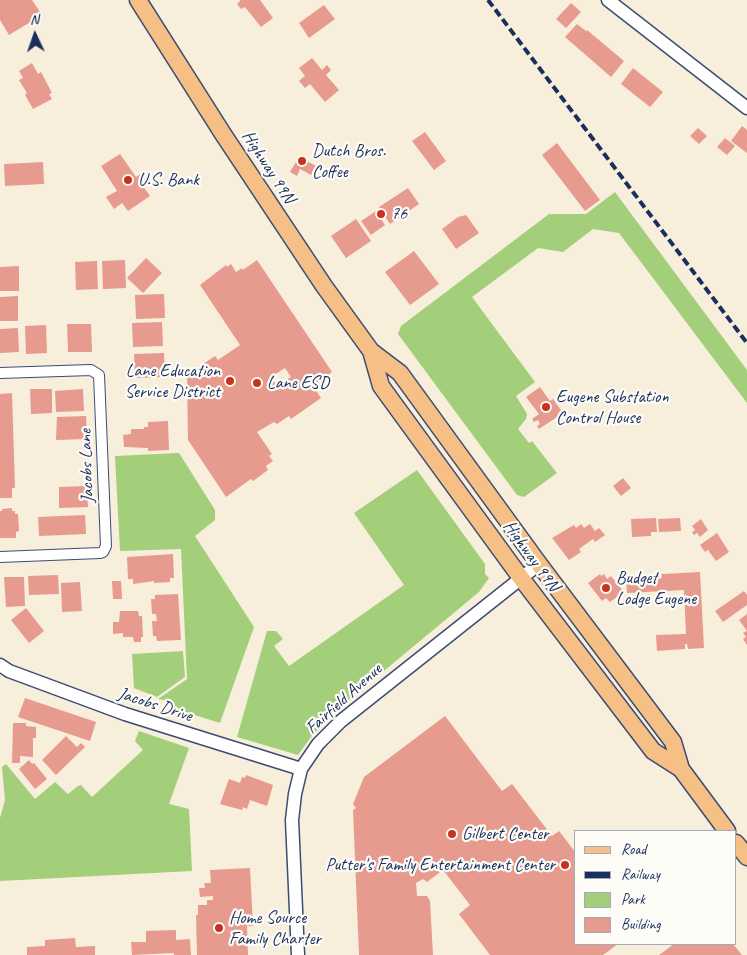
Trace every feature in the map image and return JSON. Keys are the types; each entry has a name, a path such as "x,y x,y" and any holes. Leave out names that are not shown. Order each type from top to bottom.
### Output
{"main road":[{"name":"Highway 99N","path":"138,0 292,240 371,351 400,373 539,564 673,742 681,769 726,830"},
{"name":"Highway 99N","path":"371,351 381,386 522,578 653,751 681,769"},
{"path":"737,843 747,857"}],"street":[{"path":"608,0 747,108"},
{"name":"Jacobs Lane","path":"0,373 91,370 99,375 106,546 103,552 100,553 0,557"},
{"name":"Fairfield Avenue","path":"298,955 292,820 295,794 301,769 318,744 341,721 539,564"},
{"name":"Jacobs Drive","path":"0,665 9,671 125,714 301,769"}],"green space":[{"path":"615,192 747,370 747,403 619,233 593,229 563,252 538,248 472,297 535,382 516,396 527,414 526,419 518,429 529,443 532,441 557,473 524,497 517,495 398,334 401,326 549,214 586,214"},
{"path":"179,453 215,510 215,520 195,536 254,627 220,723 182,711 168,701 158,699 187,679 181,549 120,551 115,456"},
{"path":"417,470 485,564 485,574 489,578 479,592 332,714 298,755 237,737 267,631 276,631 283,639 274,646 289,666 404,585 354,513"},
{"path":"183,651 185,677 157,697 134,688 132,654"},
{"path":"139,731 189,748 169,804 189,809 192,871 0,881 0,818 5,800 2,767 6,764 35,799 55,782 68,794 81,785 92,797 143,750 135,741"}],"building":[{"path":"0,0 32,0 42,15 9,35 0,20"},
{"path":"240,0 260,0 273,18 261,27 245,7 241,9 237,4"},
{"path":"571,3 581,12 566,28 556,19"},
{"path":"324,5 335,19 309,38 299,23"},
{"path":"577,24 624,61 611,77 565,37"},
{"path":"312,58 322,70 327,65 331,70 326,75 339,90 325,102 310,84 305,88 299,81 305,76 299,68"},
{"path":"32,63 38,74 41,72 52,93 49,94 52,99 33,109 25,95 27,93 19,80 23,78 19,71"},
{"path":"633,68 663,92 650,107 621,84"},
{"path":"742,126 747,130 747,153 731,141"},
{"path":"698,128 707,136 699,144 690,136"},
{"path":"425,132 446,161 434,170 412,141"},
{"path":"725,138 735,146 727,155 717,147"},
{"path":"557,143 600,200 585,211 542,155"},
{"name":"U.S. Bank","path":"120,154 136,177 142,173 149,182 143,186 150,196 128,211 122,203 114,209 106,197 117,191 101,166"},
{"name":"Dutch Bros. Coffee","path":"299,157 316,166 311,175 300,169 297,176 290,172"},
{"path":"43,162 44,184 5,186 4,164"},
{"path":"408,188 419,204 390,224 379,207"},
{"path":"376,211 385,225 371,235 361,221"},
{"path":"466,215 479,233 456,249 442,229 458,217"},
{"path":"356,219 371,241 346,258 331,236"},
{"path":"414,251 439,284 410,305 385,272"},
{"path":"146,258 162,273 143,293 127,278"},
{"path":"125,260 126,288 103,289 102,261"},
{"name":"Lane Education Service District","path":"257,260 332,372 313,386 321,398 291,419 289,416 277,424 274,422 257,432 272,454 269,456 273,461 266,466 268,470 253,481 251,479 226,497 188,440 187,375 215,356 218,360 240,345 200,285 226,265 227,267 231,264 236,272 242,268 243,270","holes":["285,368 291,377 277,386 271,377"]},
{"path":"97,261 98,289 76,290 75,262"},
{"path":"19,266 19,291 0,291 0,267"},
{"path":"164,294 165,318 136,319 135,295"},
{"path":"18,296 18,321 0,321 0,297"},
{"path":"162,322 163,346 133,347 132,323"},
{"path":"67,324 91,324 92,352 68,352"},
{"path":"46,325 47,353 26,354 25,326"},
{"path":"18,328 19,352 0,353 0,329"},
{"path":"164,353 165,377 135,378 134,354"},
{"name":"Eugene Substation Control House","path":"540,387 550,401 553,399 563,413 539,429 537,426 540,424 538,420 534,422 532,419 539,414 526,397"},
{"path":"30,389 52,389 52,413 31,414"},
{"path":"83,389 84,411 56,412 55,391"},
{"path":"12,393 15,488 12,488 12,498 0,498 0,394"},
{"path":"86,416 87,435 85,435 85,439 56,440 57,417"},
{"path":"168,421 169,450 148,451 148,448 124,447 123,435 131,434 131,429 144,429 144,427 148,427 148,422"},
{"path":"623,478 631,488 621,496 613,486"},
{"path":"87,486 88,507 59,508 59,487"},
{"path":"12,508 15,514 18,514 19,531 16,532 16,538 0,538 0,511"},
{"path":"85,515 86,534 39,536 38,517"},
{"path":"656,518 657,532 651,532 651,536 632,537 631,519"},
{"path":"680,518 681,531 659,532 658,519"},
{"path":"701,519 708,530 700,537 697,533 694,535 692,532 695,530 692,526"},
{"path":"581,524 584,528 590,524 595,531 599,528 605,535 595,542 593,539 579,549 581,552 569,560 552,538 574,525 576,528"},
{"path":"717,533 729,552 716,561 708,550 705,552 700,545"},
{"path":"173,554 174,578 170,578 170,582 154,583 154,581 133,584 133,579 128,579 127,557"},
{"path":"700,572 704,648 688,649 687,644 685,644 685,649 657,651 656,635 686,634 684,590 627,593 626,576"},
{"name":"Budget Lodge Eugene","path":"600,574 601,576 604,574 607,579 611,576 624,592 620,599 618,596 610,602 606,598 602,601 588,583"},
{"path":"58,575 59,594 29,595 28,576"},
{"path":"4,577 24,577 25,606 6,607"},
{"path":"112,581 121,581 122,599 113,599"},
{"path":"80,582 82,611 62,612 61,583"},
{"path":"744,591 747,595 747,605 723,622 715,611"},
{"path":"178,594 181,640 157,641 156,636 153,636 152,621 157,621 156,614 152,614 151,599 155,599 155,595"},
{"path":"26,608 44,631 29,643 11,620"},
{"path":"120,611 138,611 139,616 142,616 143,637 141,637 141,642 134,642 133,637 123,637 123,633 113,634 113,622 119,622"},
{"path":"747,614 747,631 739,620"},
{"path":"747,631 747,645 743,639 746,637 743,633"},
{"path":"25,698 96,722 90,741 18,717"},
{"name":"Gilbert Center","path":"445,716 502,791 512,784 552,836 559,831 574,850 574,945 617,945 603,955 490,955 459,914 470,905 443,870 427,882 423,879 416,883 417,896 427,896 430,901 433,955 359,955 353,810 356,808 353,804 364,777"},
{"path":"13,723 26,723 26,726 36,727 36,738 33,738 33,757 20,756 20,763 12,763"},
{"path":"66,736 77,747 81,743 85,747 56,775 42,760"},
{"path":"29,760 32,764 34,763 47,779 35,789 19,769"},
{"path":"246,775 273,785 267,806 250,800 247,809 243,807 242,810 220,804 229,779 240,783 242,777 245,778"},
{"path":"250,868 253,926 247,926 248,955 197,955 196,915 198,915 198,905 207,905 207,900 213,900 213,896 200,897 199,888 205,888 204,883 211,883 210,870"},
{"path":"176,930 176,940 190,939 191,955 174,955 174,953 132,955 131,942 146,942 146,931"},
{"path":"75,938 76,947 95,946 95,955 27,955 27,947 45,946 45,940"},
{"path":"673,945 734,945 742,955 659,955"}],"railway":[{"path":"488,0 747,343"}],"place":[{"name":"Dutch Bros. Coffee","path":"302,161"},
{"name":"U.S. Bank","path":"128,180"},
{"name":"76","path":"381,214"},
{"name":"Lane Education Service District","path":"230,381"},
{"name":"Lane ESD","path":"257,383"},
{"name":"Eugene Substation Control House","path":"546,407"},
{"name":"Budget Lodge Eugene","path":"606,588"},
{"name":"Gilbert Center","path":"452,834"},
{"name":"Putter's Family Entertainment Center","path":"565,865"},
{"name":"Home Source Family Charter","path":"219,928"}]}
